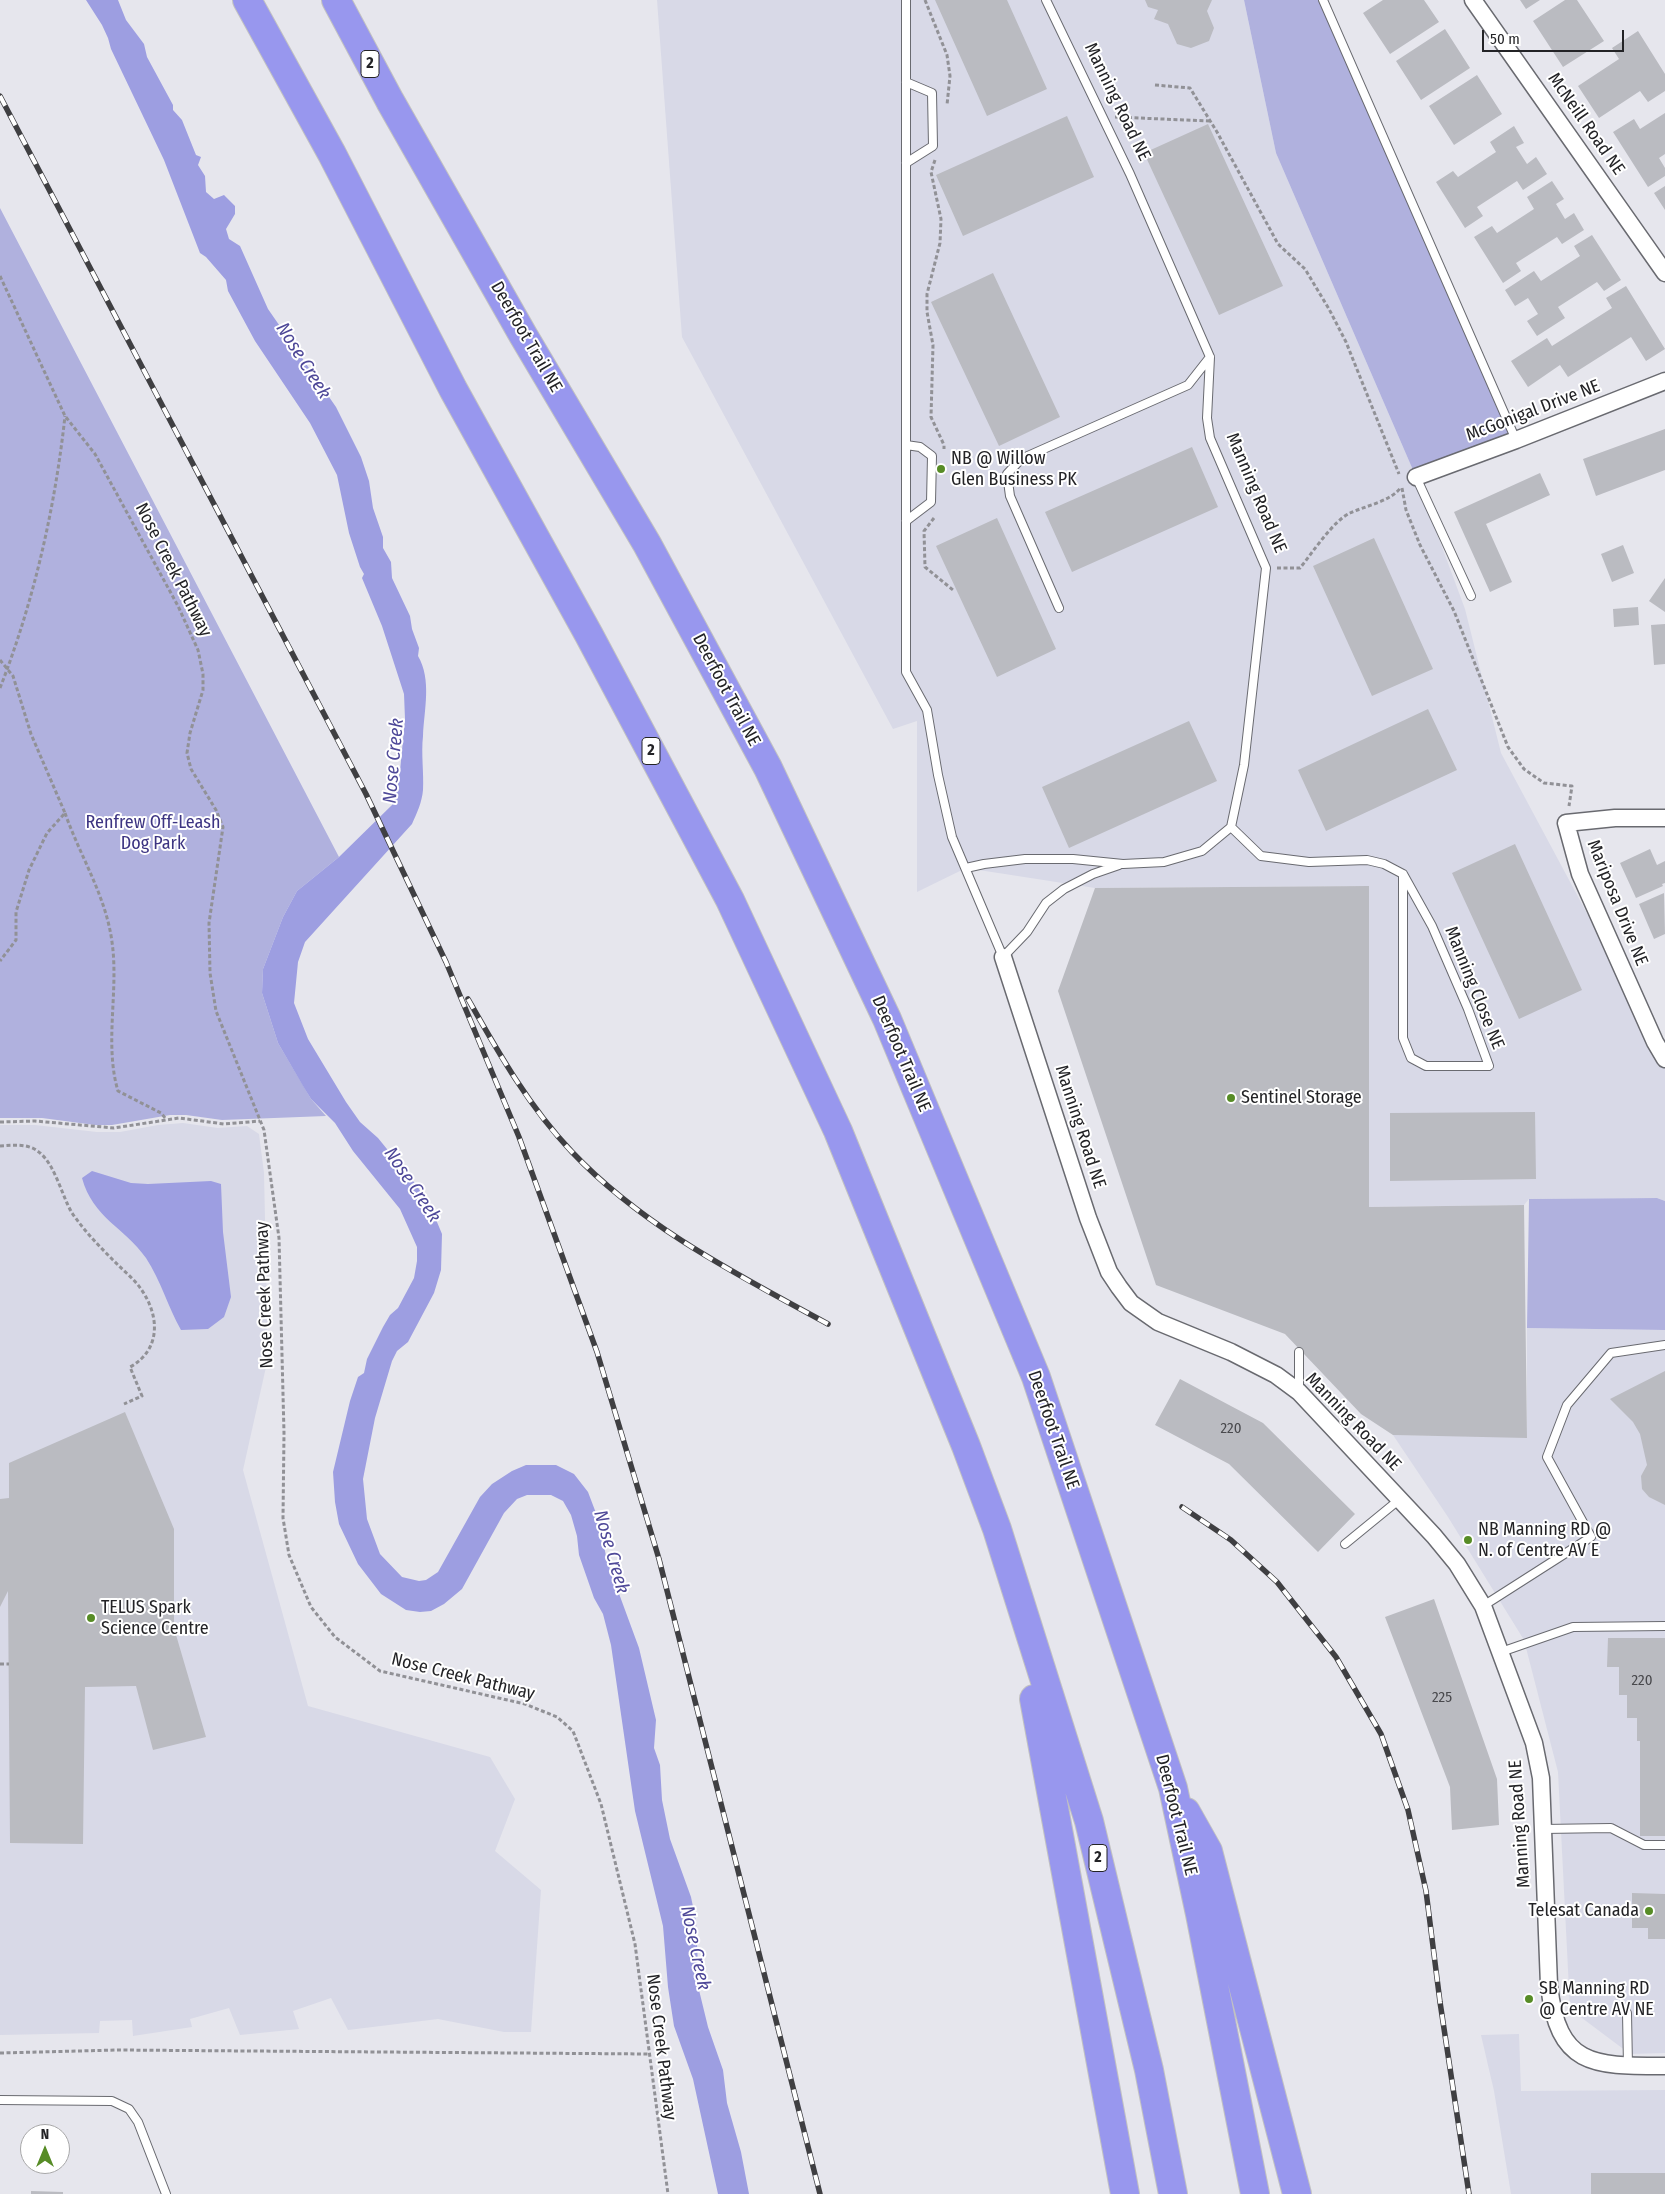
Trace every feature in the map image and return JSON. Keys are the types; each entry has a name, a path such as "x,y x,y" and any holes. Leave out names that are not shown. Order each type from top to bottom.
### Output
{"highway":[{"name":"2","path":"247,0 332,154 453,389 589,634 730,900 838,1131 966,1446 997,1529 1090,1821 1149,2070 1173,2194"},
{"name":"Deerfoot Trail NE","path":"336,0 390,101 518,326 647,544 768,768 887,1019 1036,1377 1173,1788 1200,1914 1255,2194"},
{"path":"997,1529 1042,1736 1125,2194"},
{"path":"1173,1788 1208,1851 1297,2194"}],"street":[{"name":"McNeill Road NE","path":"1473,0 1665,273"},
{"name":"McGonigal Drive NE","path":"1405,479 1516,440 1665,381"},
{"name":"Mariposa Drive NE","path":"1665,818 1615,818 1566,823 1580,874 1655,1042 1665,1059"},
{"name":"Manning Road NE","path":"1003,957 1088,1218 1110,1272 1119,1287 1131,1303 1158,1322 1231,1352 1276,1375 1299,1392 1400,1499 1457,1564 1483,1606 1534,1743 1541,1778 1551,2008 1558,2031 1575,2052 1595,2061 1628,2066"},
{"path":"1628,2066 1665,2066"}],"lane":[{"path":"906,0 906,672 927,710 944,806 952,837 1003,957 1027,932 1046,904 1064,889 1093,874 1123,864"},
{"name":"Manning Road NE","path":"1046,0 1130,174 1210,357 1207,418 1210,438 1266,568 1244,765 1231,827"},
{"path":"1323,0 1516,440"},
{"path":"906,82 932,92 933,146 906,163"},
{"path":"1059,608 1010,496 1006,474 1021,459 1188,385 1210,357"},
{"path":"906,445 920,447 932,456 931,502 906,521"},
{"path":"1405,479 1471,596"},
{"path":"966,868 1025,859 1074,859 1123,864 1164,862 1202,851 1231,827 1261,856 1308,862 1367,860 1384,864 1403,874"},
{"name":"Manning Close NE","path":"1403,874 1432,926 1468,1009 1489,1066 1426,1066 1411,1058 1403,1038 1403,874"},
{"path":"1483,1606 1590,1537 1547,1457 1567,1405 1611,1353 1665,1345"},
{"path":"1299,1352 1299,1392"},
{"path":"1345,1544 1400,1499"},
{"path":"1501,1652 1573,1626 1665,1626"},
{"path":"1543,1829 1611,1828 1644,1845 1665,1846"},
{"path":"1627,2013 1628,2066"},
{"path":"0,2100 112,2101 129,2109 138,2122 166,2194"}],"path":[{"path":"925,0 947,55 950,76 946,112"},
{"path":"1155,85 1190,88 1278,244 1305,269 1329,308 1346,342 1405,479 1401,489 1406,510 1420,545 1454,611 1508,748 1524,769 1544,783 1572,786 1566,823"},
{"path":"1101,117 1210,121"},
{"path":"936,157 931,172 941,219 940,242 926,294 926,312 933,345 931,417 944,445 944,454"},
{"name":"Nose Creek Pathway","path":"0,276 66,416 95,454 123,503 178,606 198,650 203,674 203,690 190,732 187,754 191,769 216,810 223,827 209,923 210,973 216,1011 264,1130 279,1238 284,1433 282,1518 288,1555 311,1607 334,1637 380,1671 525,1704 557,1717 573,1731 600,1804 634,1944 668,2194"},
{"path":"0,688 25,618 49,523 66,416"},
{"path":"1266,568 1300,568 1335,523 1348,514 1373,504 1401,489"},
{"path":"938,512 924,531 924,567 953,590"},
{"path":"0,660 13,676 31,734 65,813 75,843 101,896 112,942 114,1000 112,1071 118,1091 161,1113 166,1119"},
{"path":"0,961 16,940 16,912 29,870 47,833 65,813"},
{"path":"0,1122 34,1121 114,1128 179,1118 224,1124 260,1121"},
{"path":"0,1146 23,1145 40,1152 49,1164 72,1211 85,1231 141,1288 149,1302 154,1321 154,1340 147,1355 130,1367 142,1396 124,1404"},
{"path":"0,1664 8,1664"},
{"path":"0,2053 118,2050 648,2054"}],"shaded area":[{"path":"657,0 1244,0 1276,153 1416,477 1465,609 1501,753 1665,1059 1665,1201 1657,1198 1529,1199 1524,1205 1369,1207 1369,886 1095,888 966,868 917,892 917,721 893,729 682,337"},
{"path":"183,1123 218,1128 247,1126 259,1134 264,1173 268,1358 243,1470 308,1706 490,1757 515,1799 495,1851 541,1890 531,2032 504,2032 438,2019 348,2030 331,1998 293,2011 299,2029 240,2035 229,2008 190,2019 192,2027 133,2036 132,2020 100,2021 99,2033 0,2035 0,1125 35,1125 97,1132 120,1132 158,1125"},
{"path":"1527,1328 1665,1330 1665,2053 1630,2054 1570,2009 1558,1772 1524,1640 1448,1517 1393,1435 1527,1437"},
{"path":"1519,2034 1521,2091 1665,2090 1665,2194 1511,2194 1494,2091 1481,2035"}],"green space":[{"path":"1244,0 1323,0 1516,440 1416,477 1276,153"},
{"name":"Renfrew Off-Leash Dog Park","path":"0,208 339,857 297,891 283,917 263,969 262,993 278,1043 311,1099 326,1116 222,1120 186,1115 170,1115 112,1125 95,1125 42,1118 0,1118"},
{"path":"1657,1198 1665,1201 1665,1330 1527,1328 1529,1199"}],"water":[{"name":"Nose Creek","path":"86,0 118,0 126,20 144,44 147,57 173,105 173,110 182,120 196,155 201,157 198,165 205,176 206,192 214,199 224,195 235,206 235,214 226,229 229,239 240,246 268,309 336,407 361,457 369,481 373,508 383,537 383,548 391,562 392,578 410,616 412,629 419,648 418,656 425,675 426,695 422,743 423,790 417,812 412,824 305,942 298,962 294,1003 308,1039 346,1102 360,1122 378,1138 417,1186 432,1210 442,1234 441,1270 434,1293 408,1342 397,1351 392,1361 375,1418 363,1479 367,1519 380,1554 402,1577 419,1581 426,1580 438,1572 480,1497 492,1484 512,1471 526,1465 556,1465 574,1474 588,1492 599,1521 607,1561 639,1648 656,1720 654,1748 660,1765 662,1800 670,1839 691,1897 696,1921 699,1990 708,2027 723,2070 727,2103 741,2152 749,2194 718,2194 693,2079 674,2026 668,1987 663,1926 635,1811 611,1645 603,1614 594,1598 579,1555 577,1536 571,1515 563,1501 551,1495 527,1495 517,1499 504,1513 462,1589 444,1604 431,1611 406,1610 381,1594 358,1564 339,1524 333,1472 350,1401 358,1377 364,1373 367,1359 383,1327 390,1315 398,1308 414,1278 417,1247 400,1209 353,1151 335,1123 311,1099 278,1043 262,993 263,969 283,917 297,891 339,857 392,805 400,771 405,719 404,694 382,626 362,578 364,574 349,533 337,475 310,423 255,341 228,291 226,280 206,257 200,253 164,160 111,49 102,25"},
{"path":"92,1171 131,1183 211,1181 221,1184 223,1232 231,1297 224,1317 208,1329 181,1330 146,1258 101,1213 87,1192 82,1178"}],"building":[{"path":"935,0 1007,0 1047,89 987,116"},
{"path":"1145,0 1212,0 1207,11 1214,28 1209,41 1191,48 1177,44 1168,24 1154,19 1158,10 1148,7"},
{"path":"1383,0 1424,0 1439,22 1390,54 1363,13"},
{"path":"1520,0 1540,0 1526,9"},
{"path":"1565,0 1577,0 1604,41 1563,67 1533,21"},
{"path":"1445,29 1470,68 1421,100 1396,61"},
{"path":"1638,31 1665,74 1665,91 1648,102 1640,91 1599,118 1578,86 1619,59 1612,48"},
{"path":"1477,75 1502,114 1454,145 1429,106"},
{"path":"1665,113 1665,154 1659,158 1665,168 1665,176 1648,187 1613,132 1634,119 1640,129"},
{"path":"1067,116 1094,177 963,236 936,175"},
{"path":"1208,124 1283,286 1219,315 1144,153"},
{"path":"1514,126 1524,143 1516,147 1527,164 1536,157 1547,174 1523,190 1517,181 1477,207 1483,216 1465,228 1436,182 1453,171 1458,177 1496,152 1490,142"},
{"path":"1552,181 1564,199 1556,204 1565,219 1574,213 1584,230 1562,244 1557,237 1516,263 1521,271 1503,283 1474,237 1492,226 1497,233 1534,209 1527,197"},
{"path":"1665,186 1665,210 1654,193"},
{"path":"1592,235 1621,280 1604,291 1597,282 1558,307 1565,318 1537,336 1527,321 1538,314 1528,298 1515,306 1505,290 1534,271 1541,281 1580,256 1574,246"},
{"path":"993,273 1060,417 999,446 931,302"},
{"path":"1626,286 1665,349 1646,361 1631,337 1568,377 1560,365 1528,387 1511,361 1547,338 1552,346 1612,308 1606,298"},
{"path":"1665,429 1665,470 1596,496 1583,459"},
{"path":"1192,447 1218,507 1072,572 1045,512"},
{"path":"1540,473 1550,495 1486,524 1512,582 1490,592 1454,512"},
{"path":"997,518 1056,649 997,677 936,546"},
{"path":"1374,538 1433,669 1372,696 1313,566"},
{"path":"1623,545 1634,573 1612,582 1601,554"},
{"path":"1665,578 1665,612 1649,601"},
{"path":"1638,607 1639,625 1614,627 1613,609"},
{"path":"1665,624 1665,664 1654,665 1651,625"},
{"path":"1428,709 1457,770 1326,831 1298,770"},
{"path":"1189,721 1217,781 1069,848 1042,787"},
{"path":"1515,844 1582,990 1519,1019 1452,873"},
{"path":"1650,849 1657,865 1665,861 1665,883 1662,884 1663,886 1636,898 1620,863"},
{"name":"Sentinel Storage","path":"1369,886 1369,1207 1524,1205 1527,1438 1393,1435 1361,1414 1285,1334 1156,1285 1058,991 1095,888"},
{"path":"1664,893 1665,934 1654,939 1639,904"},
{"path":"1535,1112 1536,1179 1390,1181 1390,1113"},
{"path":"1665,1371 1665,1505 1649,1497 1642,1489 1641,1476 1647,1465 1640,1434 1633,1422 1610,1399"},
{"path":"1180,1379 1263,1423 1355,1514 1318,1552 1229,1464 1155,1425"},
{"name":"TELUS Spark Science Centre","path":"125,1412 174,1529 174,1628 206,1737 153,1750 136,1686 85,1687 83,1844 10,1843 8,1591 0,1607 0,1499 9,1498 9,1463"},
{"path":"1434,1599 1497,1779 1499,1825 1452,1830 1450,1787 1385,1617"},
{"path":"1608,1638 1665,1638 1665,1836 1640,1836 1640,1741 1637,1741 1637,1718 1627,1718 1627,1695 1619,1695 1619,1667 1607,1667"},
{"name":"Telesat Canada","path":"1632,1893 1665,1894 1665,1939 1648,1939 1648,1928 1632,1928"},
{"path":"1591,2173 1665,2173 1665,2194 1591,2194"},
{"path":"31,2191 63,2192 63,2194 31,2194"}],"railway":[{"path":"0,96 366,794 446,962 519,1137 597,1352 659,1559 820,2194"},
{"path":"468,999 528,1098 556,1135 600,1179 629,1204 693,1248 828,1324"},
{"path":"1182,1507 1231,1540 1277,1582 1336,1657 1381,1734 1408,1810 1426,1891 1440,2002 1469,2194"}],"place":[{"name":"NB @ Willow Glen Business PK","path":"941,469"},
{"name":"Sentinel Storage","path":"1231,1098"},
{"name":"NB Manning RD @ N. of Centre AV E","path":"1468,1540"},
{"name":"TELUS Spark Science Centre","path":"91,1618"},
{"name":"Telesat Canada","path":"1649,1911"},
{"name":"SB Manning RD @ Centre AV NE","path":"1529,1999"}]}
